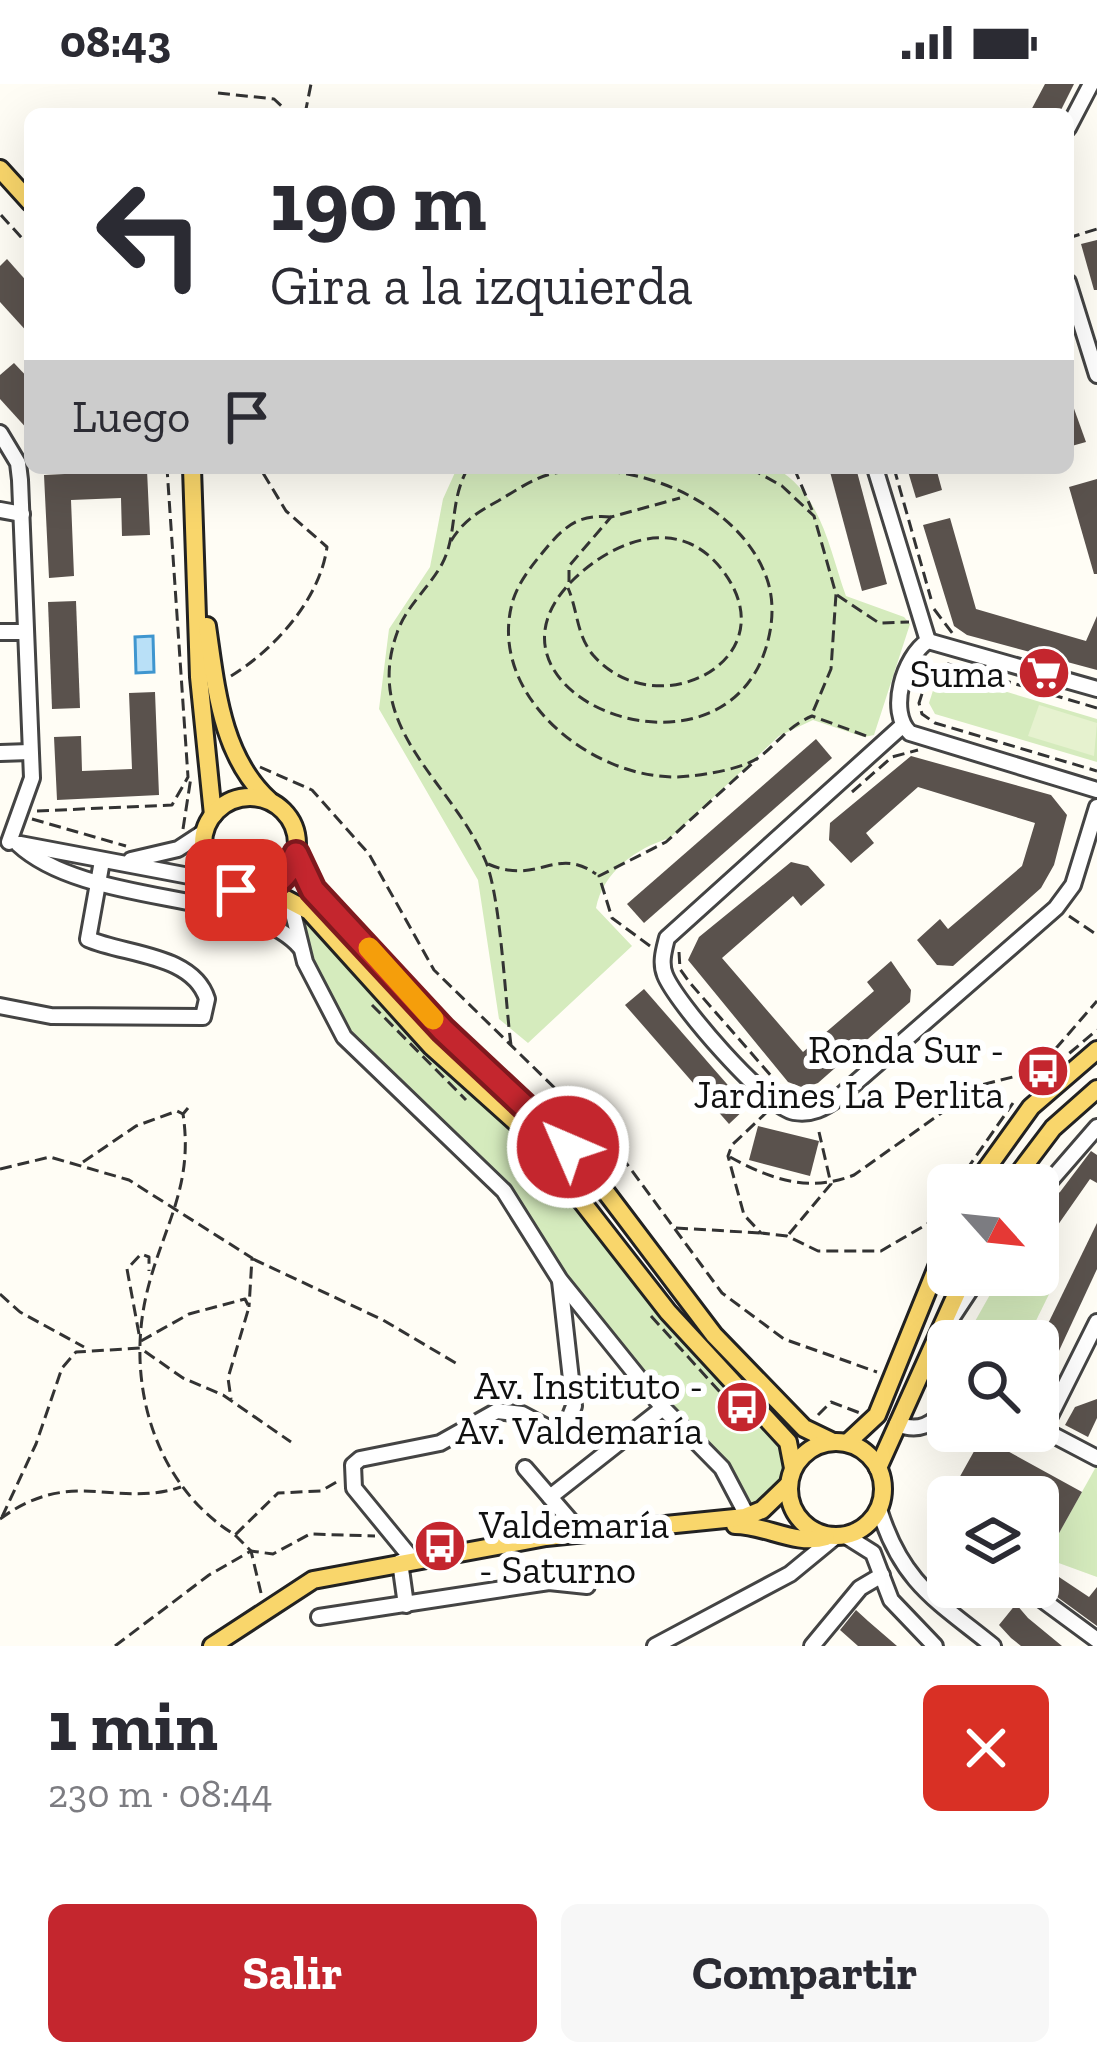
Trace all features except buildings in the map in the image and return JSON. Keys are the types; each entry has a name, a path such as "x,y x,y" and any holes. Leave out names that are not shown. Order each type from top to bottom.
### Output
{"main road":[{"path":"0,169 24,195"},
{"path":"192,474 199,677 213,814"},
{"path":"196,554 232,748 251,784 293,826 296,854 313,890 443,1030 543,1120 593,1174 714,1335 805,1428 870,1456 878,1468"},
{"path":"269,801 237,799 213,814 202,851 221,882 236,890 267,889 309,911 431,1046 530,1135 700,1351 788,1442 799,1519 836,1536"},
{"path":"267,889 286,874 296,854"},
{"path":"990,1164 1031,1107 1097,1050"},
{"path":"1026,1164 1053,1129 1097,1089"},
{"path":"748,1521 817,1446 840,1443 877,1415 927,1292"},
{"path":"212,1646 313,1580 406,1561 581,1533 748,1521 798,1540 836,1536 871,1521 879,1509 878,1468 927,1359"}],"street":[{"path":"1074,117 1091,84"},
{"path":"1074,297 1097,375"},
{"path":"0,433 18,463 32,778 9,842"},
{"path":"877,474 928,641"},
{"path":"0,510 22,514"},
{"path":"0,632 25,632"},
{"path":"902,726 898,704 904,683 919,647 928,641 1097,689"},
{"path":"902,726 924,738 1097,790"},
{"path":"902,726 675,925 663,952 662,968 677,996 776,1105 807,1112 838,1098 1056,908 1072,885 1097,807"},
{"path":"0,753 30,752"},
{"path":"102,861 146,859 178,849 204,832"},
{"path":"9,842 221,882"},
{"path":"9,842 38,862 98,883 273,924 300,947 344,1036 504,1191 560,1280 663,1408 722,1468 748,1521"},
{"path":"0,1006 51,1016 203,1017 207,999 195,977 137,952 88,940 102,861"},
{"path":"290,901 300,925 300,947"},
{"path":"1059,1170 1097,1126"},
{"path":"406,1605 406,1561 354,1488 351,1475 360,1459 440,1443 496,1411 522,1414 558,1433 566,1429 574,1406 560,1280"},
{"path":"1059,1398 1092,1342 1097,1322"},
{"path":"550,1497 663,1408"},
{"path":"897,1424 910,1429 927,1426"},
{"path":"1059,1438 1097,1458"},
{"path":"526,1468 581,1533"},
{"path":"715,1523 735,1499"},
{"path":"879,1509 890,1541 917,1586 994,1646"},
{"path":"655,1646 790,1574 836,1536 873,1553 891,1600 935,1646"},
{"path":"812,1646 860,1588 882,1575"},
{"path":"319,1617 549,1582 587,1586"},
{"path":"1054,1608 1097,1640"}],"path":[{"path":"218,93 274,99 284,108"},
{"path":"1,215 24,240"},
{"path":"30,812 172,805 184,791 188,777 167,474"},
{"path":"233,692 228,677 268,653 322,581 327,547 286,512 264,474"},
{"path":"451,541 451,512 466,474"},
{"path":"511,1047 487,863 398,729 388,701 388,666 398,630 441,566 461,524 552,474"},
{"path":"588,474 662,482 728,521 751,545 767,580 773,612 768,644 757,670 721,706 702,716 648,722 625,719 579,700 557,676 545,648 547,614 569,586 614,549 648,536 682,540 714,559 733,584 740,611 736,639 712,676 685,686 632,679 595,656 582,638 569,586 569,566 611,517"},
{"path":"761,474 814,515"},
{"path":"797,474 814,515 836,594 831,669 812,716"},
{"path":"896,474 934,611 955,636 948,664"},
{"path":"684,497 611,517 574,521 522,579 512,604 510,635 527,693 555,730 586,751 625,767 686,777 758,758"},
{"path":"836,594 880,623 918,620"},
{"path":"1097,708 948,664 928,675 919,703 925,718 1097,771"},
{"path":"599,876 665,842 795,723 812,716 881,744"},
{"path":"842,800 892,757 920,749 924,738"},
{"path":"487,863 509,873 531,874 561,860 576,862 599,876 612,919 663,952"},
{"path":"1056,908 1097,935"},
{"path":"683,940 680,969 784,1092 732,1145 728,1156 744,1215 761,1233"},
{"path":"788,1236 831,1184 854,1174 981,1085 1002,1076 1033,1079 1097,1001"},
{"path":"140,1342 150,1279 184,1190 183,1114 188,1108"},
{"path":"82,1163 136,1126 177,1111 183,1114"},
{"path":"819,1132 831,1184"},
{"path":"728,1156 767,1178 831,1184"},
{"path":"0,1169 50,1157 129,1180 252,1258 383,1320 460,1365"},
{"path":"674,1228 788,1236 818,1251 881,1251 927,1224"},
{"path":"150,1279 148,1257 141,1254 131,1260 127,1278 140,1342 147,1426 182,1487 251,1551 262,1599"},
{"path":"231,1400 227,1378 249,1306 252,1258"},
{"path":"0,1294 20,1312 88,1349"},
{"path":"1,1518 36,1444 67,1358 88,1349 140,1342 212,1305 245,1299 249,1306"},
{"path":"140,1342 291,1442"},
{"path":"235,1534 278,1493 321,1491 351,1475"},
{"path":"1,1518 52,1492 149,1493 182,1487"},
{"path":"116,1646 209,1575 251,1551 273,1554 310,1534 394,1539"}],"green space":[{"path":"454,474 785,474 814,508 846,596 904,617 910,624 874,735 864,737 813,720 779,736 670,838 633,855 614,873 596,908 632,946 528,1043 499,1019 478,880 379,709 389,629 430,567 443,499"},
{"path":"947,674 1097,719 1097,762 935,714 929,703 937,678"},
{"path":"1039,705 1097,723 1094,756 1028,736"},
{"path":"303,915 419,1045 551,1167 692,1354 773,1433 782,1451 778,1485 752,1511 724,1461 670,1405 566,1276 504,1178 347,1026 315,970"},
{"path":"989,1296 1048,1296 1036,1320 976,1320"},
{"path":"1097,1465 1097,1577 1059,1563 1059,1533"}],"water":[{"path":"153,636 154,672 136,673 135,637"}],"slow traffic":[{"path":"369,948 433,1019"}],"place":[{"name":"Suma","path":"1044,673"},
{"name":"Ronda Sur - Jardines La Perlita","path":"1043,1071"},
{"name":"Av. Instituto - Av. Valdemaría","path":"742,1407"},
{"name":"Valdemaría - Saturno","path":"440,1546"}],"route":[{"path":"236,890 251,892 278,883 296,854 313,890 443,1030 568,1147"}]}
